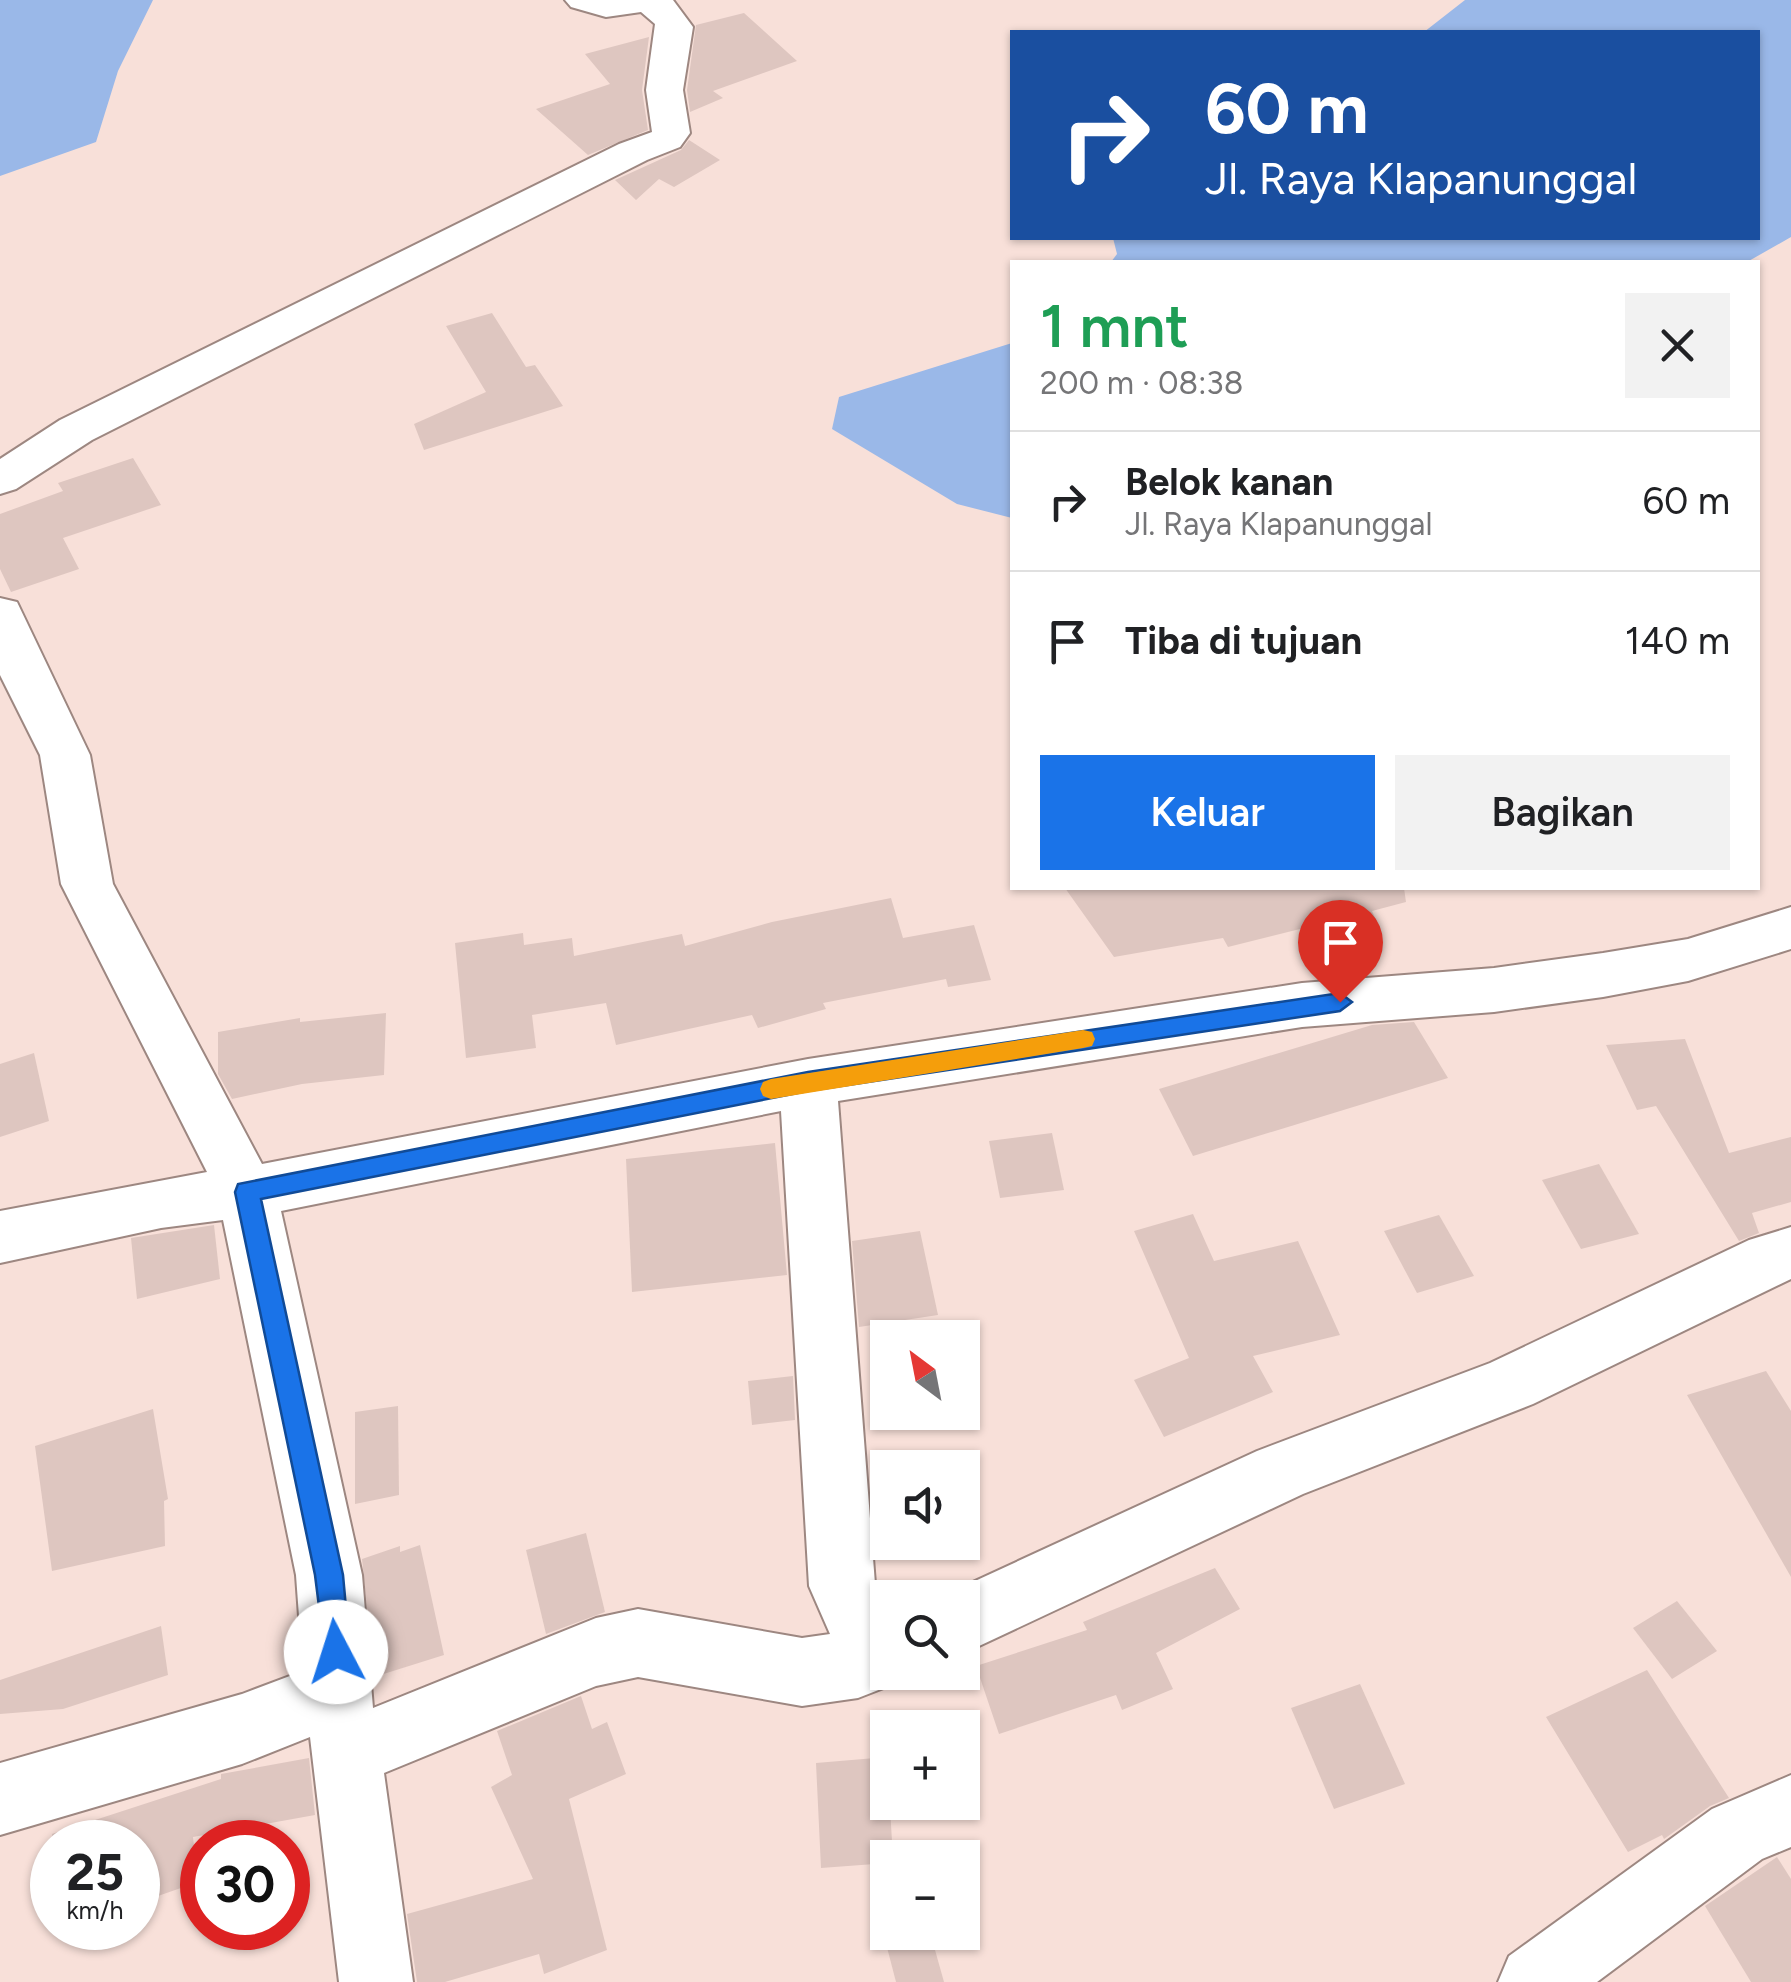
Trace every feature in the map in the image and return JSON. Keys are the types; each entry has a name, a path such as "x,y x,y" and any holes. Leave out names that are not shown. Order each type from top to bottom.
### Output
{"street":[{"path":"0,480 76,430 632,152 667,139 671,133 662,104 662,80 674,27 670,18 652,1 606,6 583,0"},
{"path":"0,614 19,664 65,755 88,884 247,1192 329,1575 376,1982"},
{"path":"0,1237 161,1203 247,1192 808,1082 1302,1005 1494,990 1604,975 1688,960 1791,928"},
{"path":"808,1082 842,1586 849,1607 870,1630"},
{"path":"980,1612 1280,1472 1511,1384 1770,1259 1791,1253"},
{"path":"0,1798 242,1730 343,1722 522,1680 596,1652 638,1643 802,1672 870,1660"},
{"path":"1535,1982 1737,1834 1791,1811"}],"water":[{"path":"0,0 153,0 118,71 96,142 0,176"},
{"path":"1465,0 1791,0 1791,237 1751,260 1112,260 1117,254 1114,240 1760,240 1760,30 1427,30"},
{"path":"1010,344 1010,517 957,504 832,429 839,397"}],"building":[{"path":"744,13 797,61 713,91 723,98 690,112 687,90 696,25"},
{"path":"649,37 642,90 648,130 588,155 536,109 610,84 585,54"},
{"path":"689,140 720,160 674,187 659,179 636,200 615,180 681,150"},
{"path":"492,313 526,367 535,365 563,406 424,450 414,424 486,392 446,326"},
{"path":"133,458 161,505 63,538 79,569 11,592 0,569 0,514 63,491 58,483"},
{"path":"1066,890 1404,890 1406,902 1372,911 1377,922 1313,935 1308,927 1228,947 1223,938 1114,957"},
{"path":"891,898 903,938 974,925 991,980 948,987 946,979 823,1003 826,1009 758,1028 752,1015 616,1045 606,1003 532,1015 536,1048 466,1058 455,943 523,933 524,945 572,938 574,956 682,934 685,946 772,922"},
{"path":"386,1013 384,1075 302,1084 232,1099 218,1074 218,1032 300,1018 300,1022"},
{"path":"1414,1022 1448,1078 1193,1156 1159,1089 1372,1025"},
{"path":"1685,1039 1729,1153 1791,1137 1791,1202 1752,1213 1759,1233 1739,1241 1656,1106 1637,1110 1606,1045"},
{"path":"34,1053 49,1121 0,1137 0,1064"},
{"path":"1052,1133 1064,1190 1000,1198 989,1141"},
{"path":"775,1143 787,1275 632,1292 626,1159"},
{"path":"1599,1164 1639,1234 1581,1249 1542,1180"},
{"path":"1193,1214 1214,1261 1298,1241 1340,1335 1253,1356 1273,1392 1164,1437 1134,1380 1189,1358 1134,1231"},
{"path":"1439,1215 1474,1276 1417,1293 1384,1231"},
{"path":"214,1225 220,1279 137,1299 131,1238"},
{"path":"920,1231 938,1315 870,1320 870,1325 859,1327 852,1241"},
{"path":"1766,1371 1791,1411 1791,1577 1687,1395"},
{"path":"793,1376 795,1420 752,1425 748,1381"},
{"path":"398,1406 399,1495 355,1504 355,1412"},
{"path":"153,1409 168,1499 164,1501 165,1546 52,1571 35,1446"},
{"path":"586,1533 605,1612 546,1634 526,1550"},
{"path":"420,1545 444,1655 374,1677 362,1559 400,1546 400,1552"},
{"path":"1215,1568 1240,1609 1156,1653 1173,1689 1122,1710 1116,1695 999,1734 980,1678 980,1665 1087,1630 1083,1622"},
{"path":"1677,1601 1717,1651 1672,1679 1633,1628"},
{"path":"161,1626 168,1675 63,1709 0,1714 0,1680"},
{"path":"1647,1670 1729,1798 1710,1806 1664,1839 1662,1835 1628,1852 1546,1717"},
{"path":"1360,1684 1405,1784 1334,1809 1291,1708"},
{"path":"581,1696 592,1729 607,1722 626,1774 569,1799 607,1950 544,1974 539,1954 445,1982 417,1982 407,1914 533,1879 491,1787 512,1775 497,1731"},
{"path":"309,1758 315,1815 287,1820 180,1820 180,1888 160,1895 160,1820 95,1820 221,1779 221,1774"},
{"path":"870,1758 870,1820 891,1820 892,1840 870,1840 870,1864 821,1868 816,1763"},
{"path":"1777,1857 1791,1879 1791,1982 1751,1982 1705,1906"},
{"path":"888,1950 935,1950 944,1982 896,1982"}],"slow traffic":[{"path":"771,1089 1083,1039"}],"route":[{"path":"336,1652 329,1575 247,1192 808,1082 1340,1002"}]}
